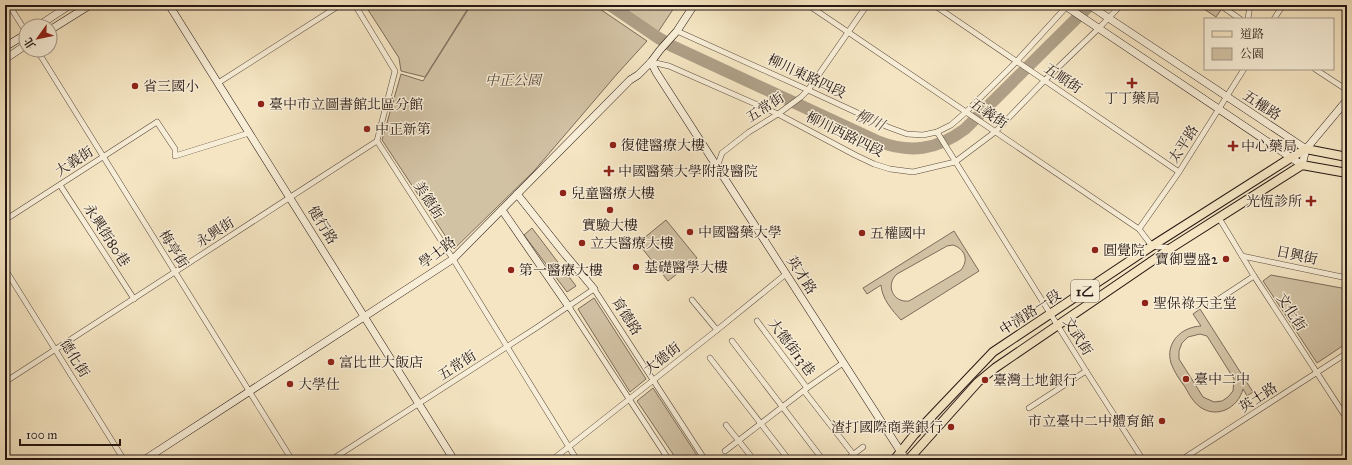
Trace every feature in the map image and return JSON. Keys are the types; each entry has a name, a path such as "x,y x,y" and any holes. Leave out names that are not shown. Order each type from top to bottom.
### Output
{"main road":[{"name":"中清路一段","path":"894,460 914,435 993,352 1152,246 1306,149"},
{"name":"五權路","path":"1306,149 1347,157"},
{"name":"中清路一段","path":"907,460 978,382 995,368 1057,324 1171,248 1302,165"},
{"path":"1302,165 1347,173"}],"street":[{"path":"9,5 18,20"},
{"path":"50,18 70,5"},
{"path":"58,25 90,5"},
{"name":"健行路","path":"169,5 454,460"},
{"path":"218,83 340,5"},
{"path":"355,5 395,71 377,141"},
{"name":"學士路","path":"144,460 453,259 630,80 638,75 651,62 677,31 694,5"},
{"name":"五義街","path":"808,5 1138,229 1152,246"},
{"name":"五常街","path":"717,167 722,153 749,132 778,114 808,90 867,5"},
{"name":"五順街","path":"934,5 1179,172"},
{"name":"五權路","path":"1089,5 1306,149"},
{"name":"柳川西路四段","path":"651,62 669,66 778,114 874,164 890,169 913,172 955,162 994,131 1121,5"},
{"path":"1220,5 1239,18"},
{"path":"1248,18 1250,5"},
{"path":"1275,18 1283,5"},
{"name":"柳川東路四段","path":"677,31 888,127 907,134 923,135 937,132 950,125 966,112 1016,62 1066,6"},
{"name":"五權路","path":"1066,6 1220,108 1302,165"},
{"path":"5,47 18,38"},
{"path":"5,59 18,50"},
{"name":"梅亭街","path":"41,58 292,460"},
{"name":"英才路","path":"651,62 900,452 907,460"},
{"name":"太平路","path":"1138,229 1179,172 1243,70"},
{"path":"1317,70 1347,90"},
{"path":"1302,165 1306,149 1347,100"},
{"name":"大義街","path":"5,220 157,122 175,149 175,156 249,133"},
{"name":"文武街","path":"937,132 1050,315 1143,460"},
{"name":"永興街","path":"5,382 377,141"},
{"name":"美德街","path":"377,141 453,259 577,460"},
{"name":"永興街80巷","path":"60,185 134,299"},
{"name":"育德路","path":"517,194 594,289 705,460"},
{"path":"502,210 569,307 670,460"},
{"name":"文化街","path":"1219,218 1254,276 1347,419"},
{"path":"1152,246 1171,248"},
{"name":"日興街","path":"1242,256 1347,278"},
{"name":"德化街","path":"5,269 124,460"},
{"name":"大德街","path":"552,460 786,274"},
{"path":"1210,305 1254,276"},
{"name":"五常街","path":"331,460 569,307 594,289"},
{"path":"692,300 717,330"},
{"name":"大德街13巷","path":"757,321 854,454"},
{"path":"732,341 823,460"},
{"name":"英士路","path":"1181,460 1347,353"},
{"path":"710,358 790,460"},
{"path":"724,451 843,363"},
{"path":"1029,408 1086,371"},
{"path":"726,424 754,460"},
{"path":"846,460 863,447"}],"green space":[{"path":"365,5 470,5 425,77 401,71 399,58"},
{"name":"中正公園","path":"471,5 594,5 647,41 534,171 454,249 382,140 401,74 423,81"},
{"path":"619,5 676,5 658,32"},
{"path":"1206,5 1220,5 1223,7 1216,17 1204,9"},
{"path":"666,220 697,258 668,281 638,243"},
{"path":"532,228 576,286 567,292 524,235"},
{"path":"954,231 979,271 901,320 885,300 881,285 867,294 863,288","holes":["953,245 963,252 965,259 961,270 909,301 899,299 892,292 891,288 893,278 897,274 947,246"]},
{"path":"1271,275 1347,289 1347,343 1317,363 1263,281"},
{"path":"594,298 646,379 630,392 578,309"},
{"path":"1200,309 1253,392 1247,396 1243,389 1237,402 1226,410 1220,412 1213,412 1200,407 1191,398 1177,376 1171,363 1170,349 1176,337 1187,329 1201,326 1193,314","holes":["1200,334 1207,336 1234,379 1233,391 1222,401 1214,402 1203,397 1179,359 1179,351 1182,343 1188,337"]},
{"path":"653,388 700,460 677,460 637,401"}],"waterway":[{"name":"柳川","path":"610,5 672,46 877,141 901,148 923,148 934,145 944,142 965,129 1090,5"}],"place":[{"name":"丁丁藥局","path":"1132,83"},
{"name":"省三國小","path":"135,86"},
{"name":"臺中市立圖書館北區分館","path":"261,104"},
{"name":"中正新第","path":"367,129"},
{"name":"復健醫療大樓","path":"613,145"},
{"name":"中心藥局","path":"1233,146"},
{"name":"中國醫藥大學附設醫院","path":"609,171"},
{"name":"兒童醫療大樓","path":"563,193"},
{"name":"光恆診所","path":"1311,201"},
{"name":"實驗大樓","path":"610,210"},
{"name":"中國醫藥大學","path":"690,232"},
{"name":"五權國中","path":"862,233"},
{"name":"立夫醫療大樓","path":"582,243"},
{"name":"圓覺院","path":"1095,250"},
{"name":"寶御豐盛2","path":"1226,259"},
{"name":"基礎醫學大樓","path":"636,267"},
{"name":"第一醫療大樓","path":"511,270"},
{"name":"聖保祿天主堂","path":"1145,303"},
{"name":"富比世大飯店","path":"331,362"},
{"name":"臺中二中","path":"1186,379"},
{"name":"臺灣土地銀行","path":"985,380"},
{"name":"大學仕","path":"290,384"},
{"name":"市立臺中二中體育館","path":"1162,421"},
{"name":"渣打國際商業銀行","path":"951,427"}]}
